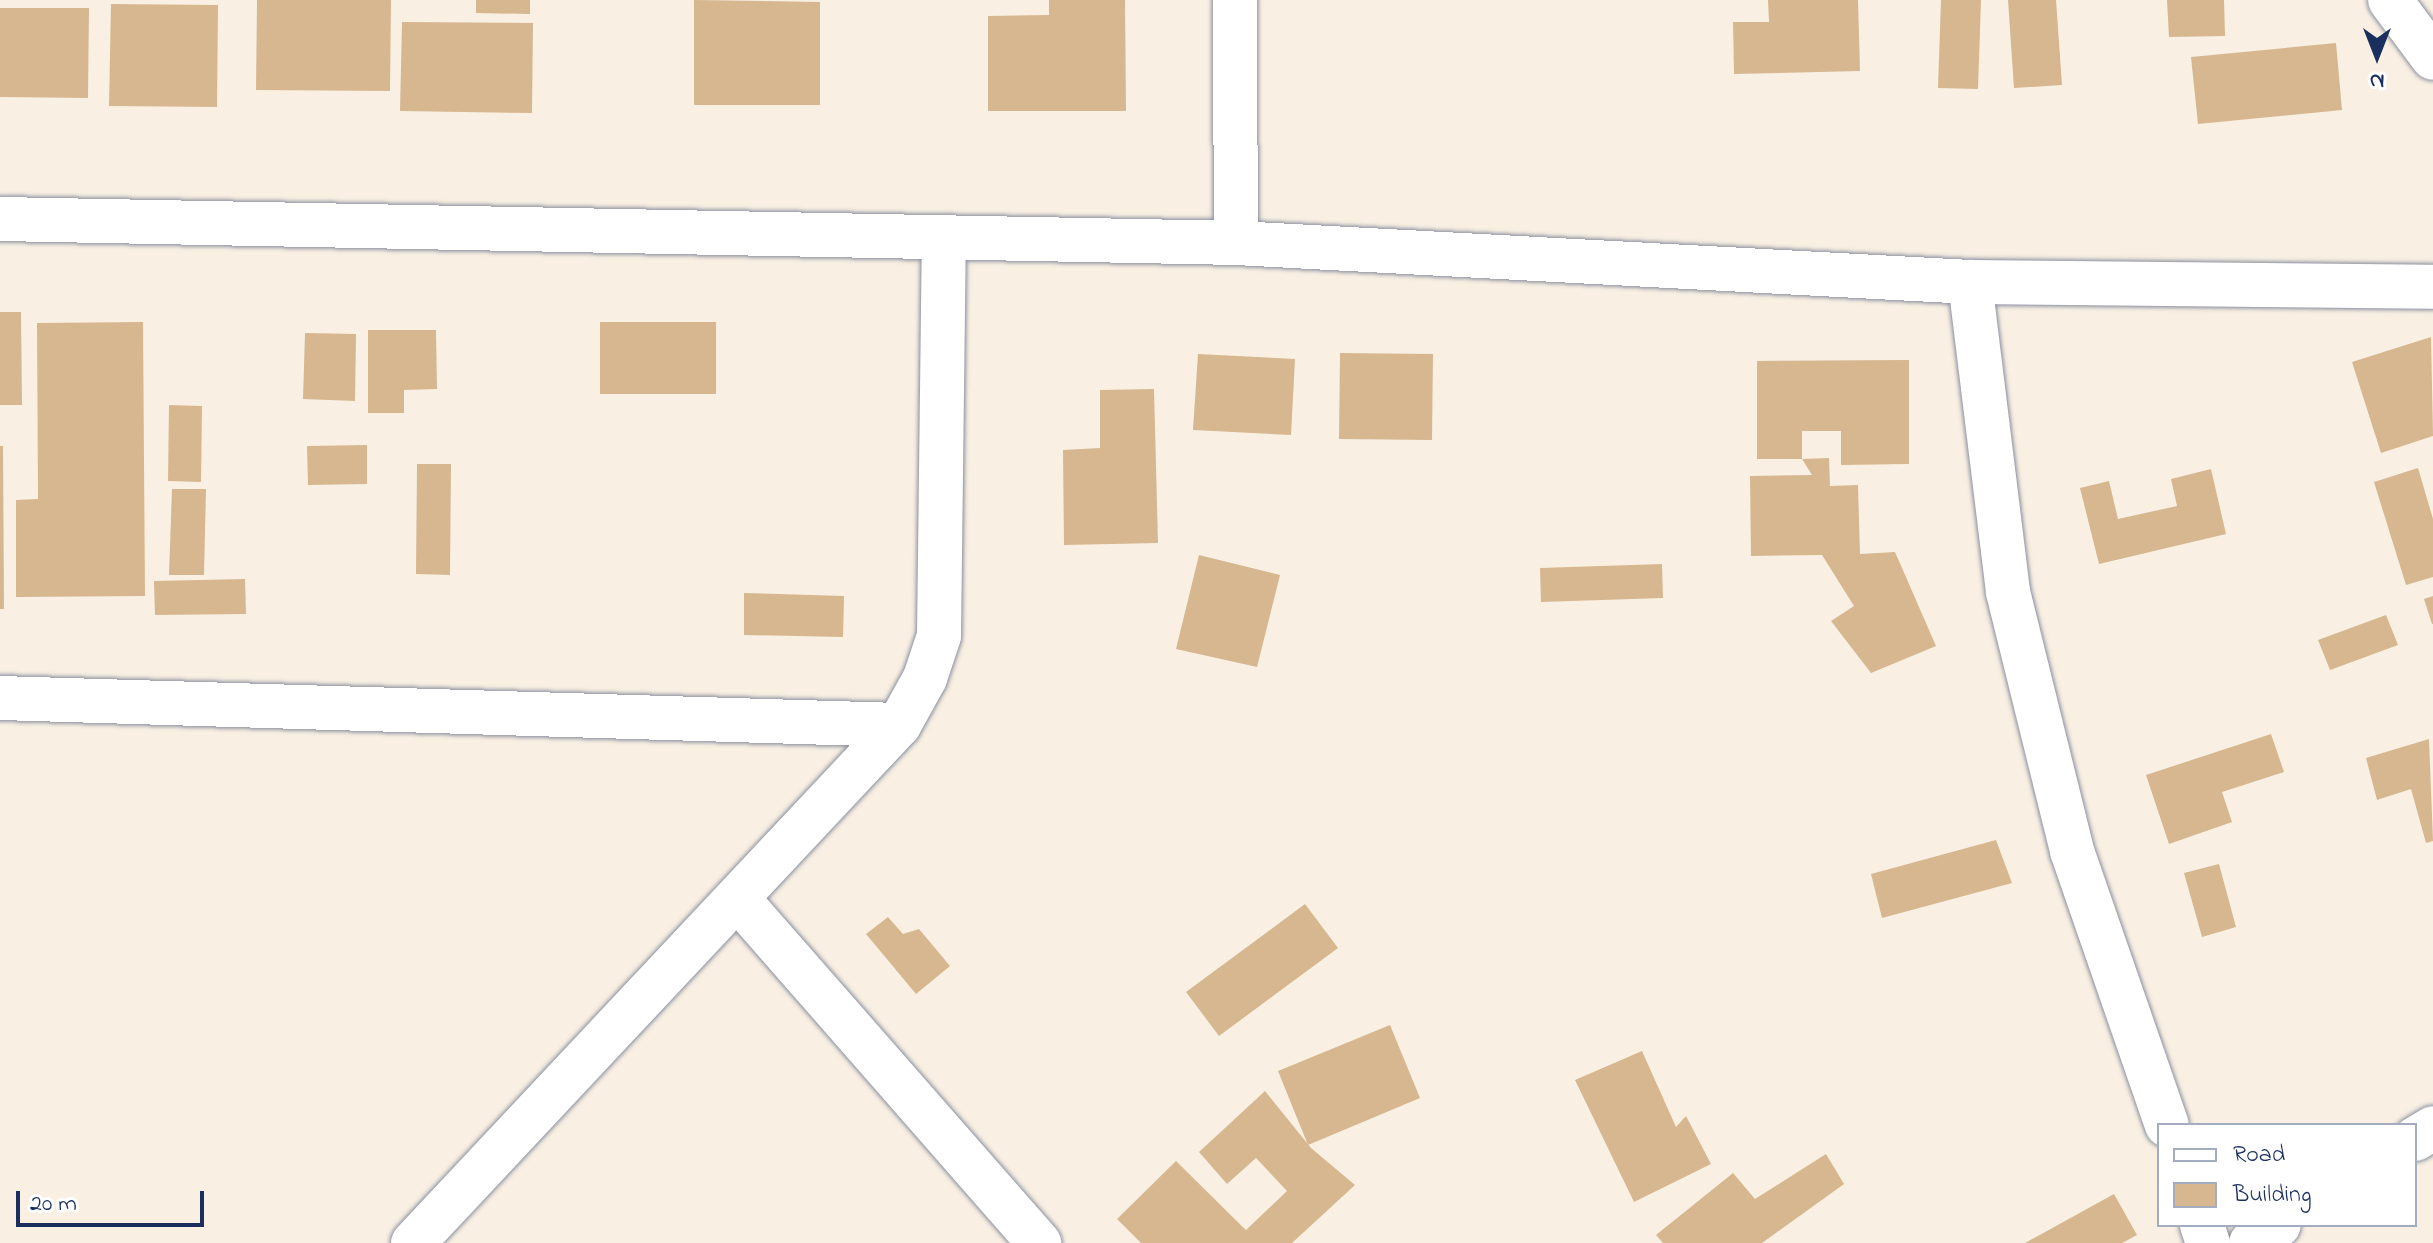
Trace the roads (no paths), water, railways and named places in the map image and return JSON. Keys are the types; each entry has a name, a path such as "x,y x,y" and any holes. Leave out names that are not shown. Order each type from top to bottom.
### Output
{"street":[{"path":"1235,0 1236,243"},
{"path":"2390,0 2433,58"},
{"path":"0,219 944,242 1236,243 1970,282 2433,287"},
{"path":"413,1243 899,725 939,636 944,242"},
{"path":"1970,282 2008,592 2072,851 2166,1123"},
{"path":"0,698 899,725"},
{"path":"737,898 1039,1243"},
{"path":"2251,1243 2276,1227"}]}
